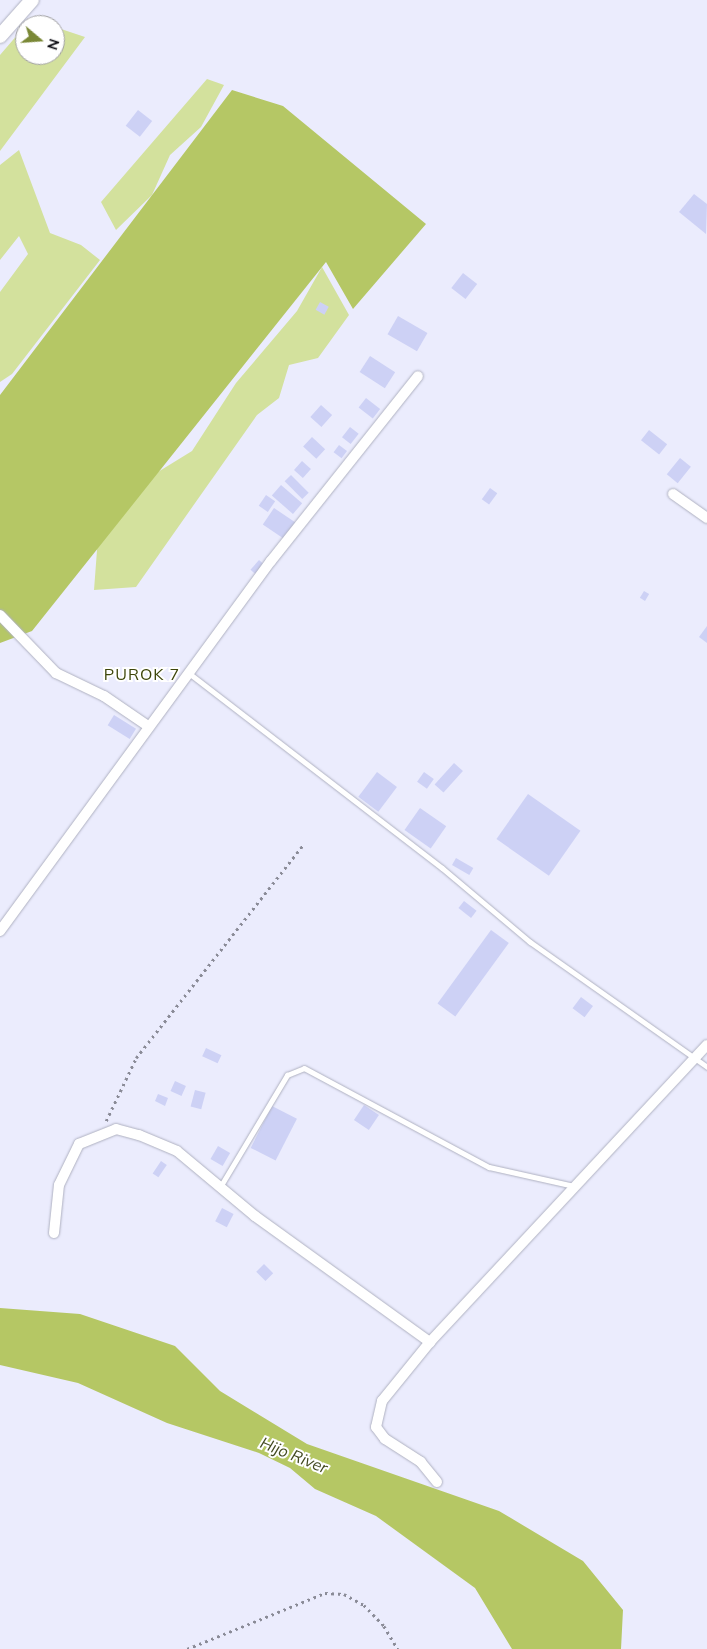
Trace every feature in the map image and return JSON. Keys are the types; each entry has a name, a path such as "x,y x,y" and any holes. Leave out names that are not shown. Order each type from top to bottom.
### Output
{"main road":[{"path":"0,36 32,0"}],"street":[{"path":"0,931 148,726 190,674 342,469 418,376"},
{"path":"673,494 707,518"},
{"path":"0,615 56,673 104,696 148,726"},
{"path":"437,1482 421,1462 385,1439 376,1427 382,1401 430,1342 707,1045"},
{"path":"54,1233 65,1165 79,1144 102,1132 116,1129 162,1142 430,1342"}],"lane":[{"path":"190,674 442,868 522,936 707,1066"},
{"path":"220,1187 287,1074 304,1068 489,1168 575,1186"}],"path":[{"path":"102,1132 136,1058 304,844"},
{"path":"187,1649 325,1593 344,1594 364,1605 384,1626 398,1649"}],"shaded area":[{"path":"65,30 85,37 65,64"},
{"path":"15,38 15,65 64,65 0,151 0,55"},
{"path":"207,79 224,85 201,127 170,155 152,195 116,230 101,202"},
{"path":"232,90 283,106 426,224 353,309 326,262 32,631 0,643 0,395"},
{"path":"19,150 50,233 81,245 100,260 12,374 0,382 0,292 28,254 19,236 0,260 0,165"},
{"path":"322,267 349,315 318,358 289,365 279,398 257,415 136,587 94,590 98,537 153,475 192,451 236,383 297,311"}],"water":[{"name":"Hijo River","path":"0,1308 80,1314 175,1346 220,1391 307,1444 499,1511 583,1561 623,1610 621,1649 512,1649 475,1588 376,1516 315,1489 290,1468 259,1453 167,1423 78,1383 0,1365"}],"building":[{"path":"138,110 152,121 140,137 126,126"},
{"path":"694,194 707,204 706,234 679,212"},
{"path":"463,273 477,284 465,299 451,288"},
{"path":"320,302 329,307 324,315 316,310"},
{"path":"398,316 427,333 417,351 388,334"},
{"path":"370,356 395,372 385,388 360,372"},
{"path":"366,398 380,409 373,419 359,407"},
{"path":"321,405 332,415 321,427 310,417"},
{"path":"350,427 359,434 351,444 342,437"},
{"path":"649,430 667,444 659,454 641,440"},
{"path":"312,437 325,449 316,459 303,447"},
{"path":"339,445 347,451 342,458 334,452"},
{"path":"680,458 691,467 678,483 667,474"},
{"path":"302,461 311,469 303,478 294,470"},
{"path":"291,475 309,493 302,499 285,481"},
{"path":"281,485 302,503 293,514 272,496"},
{"path":"490,488 497,493 489,505 482,499"},
{"path":"266,495 275,501 268,512 259,506"},
{"path":"274,508 298,524 287,541 263,525"},
{"path":"259,560 266,566 257,576 250,570"},
{"path":"644,591 649,594 645,601 640,598"},
{"path":"707,626 707,643 699,637"},
{"path":"114,715 136,729 130,739 108,725"},
{"path":"454,763 463,771 444,793 435,785"},
{"path":"377,772 397,787 378,812 358,797"},
{"path":"424,772 434,779 427,789 417,782"},
{"path":"528,794 580,831 549,876 496,839"},
{"path":"420,808 446,826 431,848 405,830"},
{"path":"456,858 473,868 469,875 452,865"},
{"path":"464,901 477,911 471,918 458,908"},
{"path":"491,930 509,943 455,1017 438,1004"},
{"path":"581,997 593,1006 585,1017 573,1008"},
{"path":"206,1048 221,1055 218,1063 202,1056"},
{"path":"175,1081 186,1086 181,1096 171,1091"},
{"path":"195,1090 206,1093 201,1109 191,1106"},
{"path":"158,1094 168,1098 165,1106 155,1101"},
{"path":"364,1105 379,1115 369,1130 354,1120"},
{"path":"272,1106 297,1119 276,1161 251,1148"},
{"path":"218,1146 230,1153 223,1166 210,1159"},
{"path":"161,1161 167,1165 158,1177 153,1173"},
{"path":"222,1208 234,1214 227,1227 215,1221"},
{"path":"264,1264 273,1273 265,1281 256,1272"}],"district":[{"name":"PUROK 7","path":"142,674"}]}
